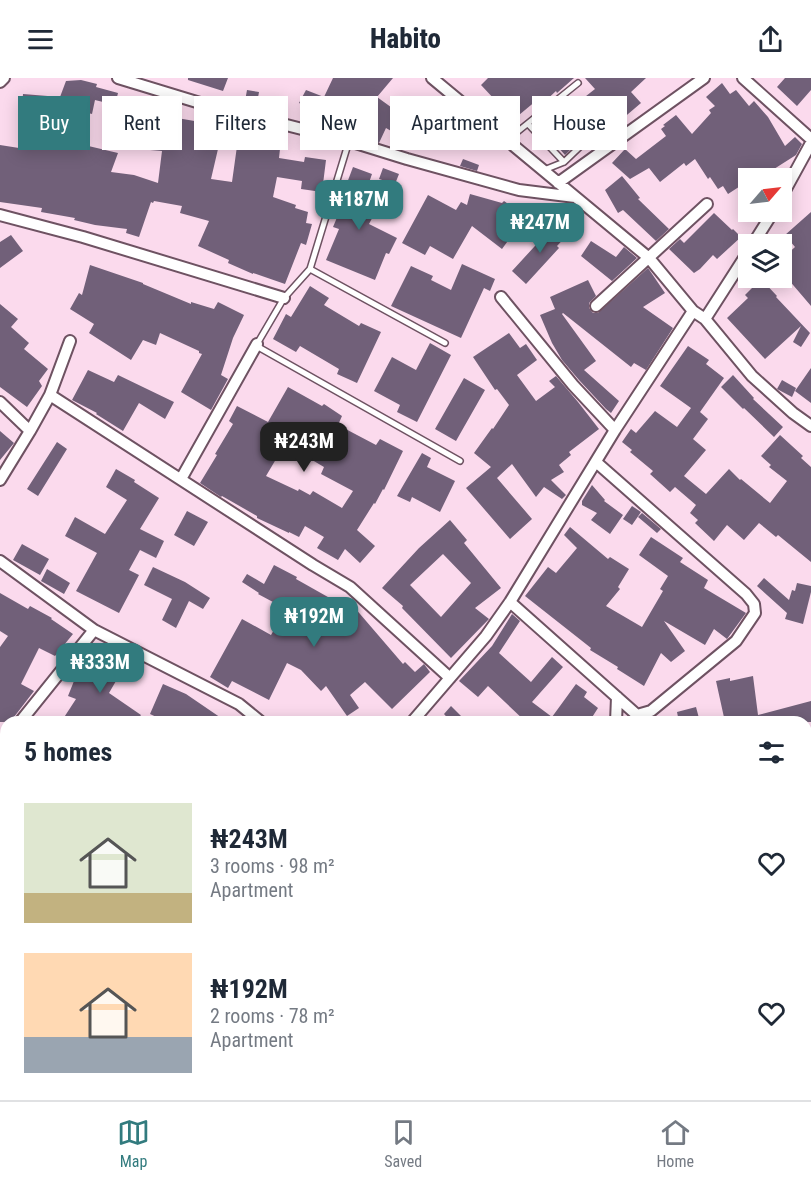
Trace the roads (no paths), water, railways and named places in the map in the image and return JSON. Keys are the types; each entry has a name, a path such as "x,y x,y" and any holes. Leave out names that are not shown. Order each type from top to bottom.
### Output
{"street":[{"path":"0,82 4,78"},
{"path":"118,78 200,103 300,129"},
{"path":"558,183 704,78"},
{"path":"743,78 811,141 792,177"},
{"path":"438,80 456,96"},
{"path":"378,150 519,190 577,197"},
{"path":"518,150 649,258 693,311 705,319 752,376 811,426"},
{"path":"596,306 707,204"},
{"path":"0,215 82,237 284,298"},
{"path":"705,319 738,268"},
{"path":"501,297 573,385 615,430"},
{"path":"417,716 486,636 510,602 615,430 693,311"},
{"path":"0,480 50,395 70,341"},
{"path":"181,479 256,344"},
{"path":"50,395 313,565 351,587 450,678"},
{"path":"0,402 30,431"},
{"path":"510,602 637,715 651,711 736,641 755,613 754,604 746,594 596,462"},
{"path":"0,561 94,630 239,704 254,716"},
{"path":"25,716 94,630"},
{"path":"616,716 617,697"}],"lane":[{"path":"562,96 578,83"},
{"path":"520,130 532,121"},
{"path":"528,124 564,162"},
{"path":"346,150 310,269 284,298 256,344 460,461"},
{"path":"543,171 564,162 577,150"},
{"path":"310,269 445,343"}]}
